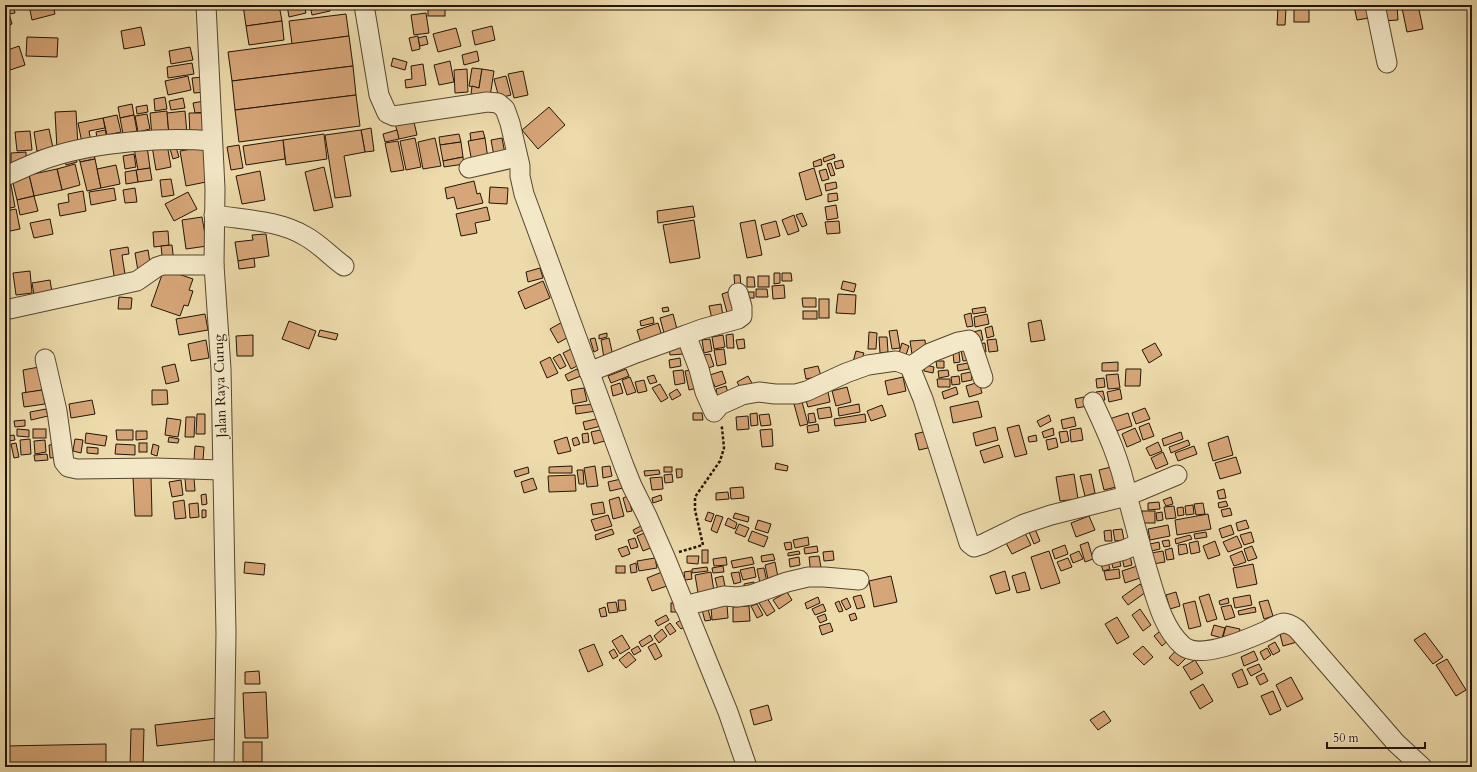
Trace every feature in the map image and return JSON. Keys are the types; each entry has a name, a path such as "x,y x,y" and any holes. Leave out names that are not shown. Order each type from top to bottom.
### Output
{"street":[{"name":"Jalan Raya Curug","path":"206,5 212,141 214,265 221,369 226,633 224,767"},
{"path":"364,5 380,95 387,112 394,116 487,102 498,103 505,109 510,123 520,166 520,176 524,194 589,372 632,486 666,557 684,606 728,712 747,767"},
{"path":"1376,5 1387,63"},
{"path":"5,176 51,157 85,149 160,140 197,139 212,141"},
{"path":"469,168 517,157"},
{"path":"214,215 256,220 285,227 306,236 344,266"},
{"path":"5,310 137,281 157,267 163,265 214,265"},
{"path":"589,372 636,352 702,329 738,319 742,316 742,307 738,293"},
{"path":"686,335 699,368 705,392 714,412 720,405 742,395 759,392 796,394 807,391 846,373 868,365 896,361 910,367 923,399 929,423 969,543 974,547 984,544 1011,529 1038,519 1127,496 1177,475"},
{"path":"910,367 930,353 958,342 969,340 983,378"},
{"path":"44,359 56,411 64,462 68,466 77,469 148,468 222,470"},
{"path":"1093,402 1112,442 1124,479 1127,496 1161,613 1166,624 1183,646 1195,651 1202,651 1240,641 1283,624 1292,625 1396,743 1422,767"},
{"path":"1102,556 1124,550 1140,543"},
{"path":"684,606 703,600 724,596 737,597 750,595 787,582 808,577 859,580"}],"path":[{"path":"666,557 703,545 695,510 695,497 720,461 724,448 722,428 714,412"}],"building":[{"path":"5,5 13,5 15,13 9,14 12,24 5,26"},
{"path":"29,5 53,5 55,14 32,20"},
{"path":"243,5 279,5 282,21 246,26"},
{"path":"287,5 304,5 306,13 289,17"},
{"path":"310,5 329,5 330,11 312,15"},
{"path":"428,5 445,5 445,16 428,16"},
{"path":"1294,5 1309,5 1309,22 1294,22"},
{"path":"1367,5 1369,18 1357,20 1354,6"},
{"path":"1418,5 1423,29 1407,32 1402,8"},
{"path":"1381,6 1397,6 1398,20 1382,21"},
{"path":"1278,7 1286,8 1285,25 1277,25"},
{"path":"426,13 429,33 414,35 411,15"},
{"path":"346,14 349,36 292,44 289,21"},
{"path":"282,21 284,40 249,45 246,26"},
{"path":"492,26 495,40 475,45 472,31"},
{"path":"141,27 145,45 124,49 121,31"},
{"path":"456,28 461,46 438,52 433,34"},
{"path":"349,36 353,66 232,81 228,52"},
{"path":"418,36 420,49 412,51 409,38"},
{"path":"426,36 428,44 420,46 418,38"},
{"path":"27,37 58,38 57,57 26,56"},
{"path":"19,46 25,65 7,71 5,66 5,51"},
{"path":"190,47 193,60 171,64 169,51"},
{"path":"477,51 479,61 464,65 462,55"},
{"path":"393,58 407,62 405,70 391,66"},
{"path":"450,61 454,82 439,85 434,65"},
{"path":"192,63 194,74 168,78 167,67"},
{"path":"423,64 426,85 406,88 405,80 412,79 411,66"},
{"path":"353,66 356,95 235,110 232,81"},
{"path":"472,68 482,69 479,88 469,86"},
{"path":"467,69 468,92 455,93 454,70"},
{"path":"482,69 494,71 490,97 471,94 472,86 479,88"},
{"path":"523,71 528,95 514,98 508,74"},
{"path":"188,76 191,90 168,95 165,81"},
{"path":"506,76 511,95 499,98 494,79"},
{"path":"204,77 206,92 194,93 192,78"},
{"path":"356,95 360,126 239,142 235,110"},
{"path":"165,97 167,109 155,111 154,99"},
{"path":"183,98 185,108 171,110 169,101"},
{"path":"204,101 205,112 195,113 193,103"},
{"path":"132,104 134,115 120,118 118,107"},
{"path":"147,105 148,112 137,114 136,107"},
{"path":"549,107 565,125 538,149 522,130"},
{"path":"76,111 78,147 57,149 55,112"},
{"path":"167,111 169,135 152,137 150,113"},
{"path":"185,111 187,134 169,135 167,113"},
{"path":"189,113 203,113 204,134 190,135"},
{"path":"147,114 150,129 138,132 135,116"},
{"path":"117,115 121,132 107,135 103,118"},
{"path":"134,115 137,131 123,134 120,118"},
{"path":"103,118 105,128 89,131 91,142 82,143 78,123"},
{"path":"413,118 417,135 399,139 395,123"},
{"path":"371,128 374,151 365,152 361,130"},
{"path":"49,129 53,148 37,151 34,132"},
{"path":"105,130 108,140 98,142 96,132"},
{"path":"361,130 365,152 344,156 351,196 335,198 325,135"},
{"path":"397,130 399,139 385,142 383,134"},
{"path":"30,131 32,150 17,151 15,132"},
{"path":"483,131 485,138 471,141 470,133"},
{"path":"324,134 327,159 286,165 283,140"},
{"path":"459,134 461,142 440,145 439,137"},
{"path":"415,138 421,167 406,170 400,141"},
{"path":"435,138 441,166 423,169 418,142"},
{"path":"485,138 488,159 472,162 468,141"},
{"path":"502,138 505,154 494,156 491,140"},
{"path":"283,140 285,159 246,165 243,146"},
{"path":"398,141 404,170 391,172 385,143"},
{"path":"461,142 463,157 443,161 440,145"},
{"path":"167,144 171,167 156,170 152,146"},
{"path":"239,145 243,168 231,170 227,147"},
{"path":"147,146 150,168 138,170 134,148"},
{"path":"176,147 179,157 173,159 170,149"},
{"path":"204,147 211,181 186,186 180,151"},
{"path":"93,150 95,159 80,162 78,153"},
{"path":"26,152 26,164 11,164 11,153"},
{"path":"134,154 136,167 125,169 123,156"},
{"path":"834,154 835,158 824,162 823,158"},
{"path":"75,155 77,162 66,165 64,158"},
{"path":"463,157 464,164 444,167 443,161"},
{"path":"95,159 101,188 87,191 80,162"},
{"path":"821,159 822,165 814,167 813,162"},
{"path":"842,160 844,167 836,169 834,162"},
{"path":"831,163 835,175 831,176 827,164"},
{"path":"75,164 80,185 62,190 57,169"},
{"path":"116,165 120,184 101,188 97,169"},
{"path":"324,167 333,207 314,211 305,172"},
{"path":"150,168 152,180 138,182 136,170"},
{"path":"814,168 822,195 806,200 799,173"},
{"path":"57,169 62,190 34,196 29,175"},
{"path":"826,169 829,179 822,181 819,171"},
{"path":"136,170 138,182 126,184 125,172"},
{"path":"260,171 265,200 242,204 236,176"},
{"path":"29,175 34,196 17,200 12,179"},
{"path":"171,179 174,195 162,197 160,180"},
{"path":"474,181 477,194 480,193 483,203 457,209 454,197 447,199 445,188"},
{"path":"836,182 837,188 826,191 825,184"},
{"path":"11,185 15,207 5,209 5,186"},
{"path":"490,187 508,188 507,204 489,203"},
{"path":"114,188 116,200 91,205 89,192"},
{"path":"135,188 137,202 125,203 123,190"},
{"path":"83,191 86,211 60,216 58,204 69,202 68,194"},
{"path":"188,192 197,209 174,221 165,204"},
{"path":"837,193 838,200 828,202 828,194"},
{"path":"34,196 38,211 20,215 17,200"},
{"path":"836,205 838,218 827,220 825,207"},
{"path":"693,206 695,217 658,223 657,211"},
{"path":"487,207 490,220 475,223 477,233 461,236 456,214"},
{"path":"16,209 20,229 5,232 5,211"},
{"path":"802,213 807,225 802,227 796,215"},
{"path":"794,215 799,231 788,235 782,220"},
{"path":"202,217 207,246 186,249 182,220"},
{"path":"50,219 53,234 34,238 30,223"},
{"path":"694,220 700,258 670,263 663,225"},
{"path":"755,220 762,255 747,258 740,223"},
{"path":"776,221 780,236 765,240 761,225"},
{"path":"839,221 840,233 827,234 825,222"},
{"path":"168,231 169,245 154,247 153,232"},
{"path":"266,234 269,256 238,261 235,242 253,240 252,235"},
{"path":"172,245 174,263 163,264 161,246"},
{"path":"128,247 129,254 122,255 125,274 115,282 110,250"},
{"path":"148,250 151,269 138,271 135,253"},
{"path":"254,258 255,267 239,269 238,261"},
{"path":"540,268 543,278 528,282 526,272"},
{"path":"164,269 193,279 189,290 193,291 188,306 184,305 180,316 151,306"},
{"path":"30,271 32,293 16,295 13,273"},
{"path":"774,273 780,273 780,283 774,284"},
{"path":"782,273 791,273 792,281 782,281"},
{"path":"734,275 740,275 741,287 735,288"},
{"path":"758,276 769,276 769,287 758,287"},
{"path":"747,277 754,277 755,287 747,287"},
{"path":"50,280 53,298 35,301 32,283"},
{"path":"543,281 550,298 525,309 518,292"},
{"path":"843,281 856,284 854,292 841,289"},
{"path":"784,285 785,298 773,299 772,286"},
{"path":"756,289 767,289 768,297 756,297"},
{"path":"731,291 738,313 728,316 722,294"},
{"path":"748,292 754,292 754,298 748,298"},
{"path":"838,294 856,295 855,314 836,313"},
{"path":"119,297 132,298 131,309 118,309"},
{"path":"802,298 816,298 816,307 803,307"},
{"path":"819,299 829,299 829,318 819,318"},
{"path":"721,304 723,316 712,319 709,306"},
{"path":"668,307 669,311 663,312 662,308"},
{"path":"985,307 986,312 973,314 972,309"},
{"path":"803,311 817,311 817,319 803,319"},
{"path":"971,313 973,326 967,327 964,315"},
{"path":"205,314 208,330 179,335 176,319"},
{"path":"673,314 677,329 664,333 660,318"},
{"path":"987,314 989,324 975,327 974,317"},
{"path":"653,317 654,323 641,326 640,321"},
{"path":"1041,320 1045,340 1031,342 1028,323"},
{"path":"289,321 316,331 309,349 282,339"},
{"path":"564,321 572,335 558,343 550,329"},
{"path":"658,323 662,336 641,343 637,330"},
{"path":"992,326 994,336 987,338 985,328"},
{"path":"320,330 338,334 336,340 318,336"},
{"path":"897,330 900,348 892,349 889,331"},
{"path":"981,330 983,340 975,342 973,332"},
{"path":"869,332 877,333 876,349 868,349"},
{"path":"607,333 607,337 599,339 599,335"},
{"path":"733,334 734,348 727,348 726,335"},
{"path":"253,335 253,356 237,356 236,336"},
{"path":"723,335 725,347 714,349 712,337"},
{"path":"879,337 887,337 888,352 880,353"},
{"path":"595,338 598,350 594,352 590,339"},
{"path":"609,338 613,356 604,358 601,340"},
{"path":"710,339 712,351 704,353 702,340"},
{"path":"744,339 745,348 738,349 736,340"},
{"path":"996,339 998,351 989,352 987,340"},
{"path":"206,340 209,358 191,361 188,344"},
{"path":"925,340 926,351 912,354 910,341"},
{"path":"902,343 909,346 905,358 898,356"},
{"path":"985,343 986,352 978,352 977,344"},
{"path":"1155,343 1162,355 1149,363 1142,350"},
{"path":"682,346 683,354 670,355 669,347"},
{"path":"969,348 971,360 963,361 961,350"},
{"path":"571,349 579,365 571,369 563,353"},
{"path":"724,349 726,364 717,366 714,350"},
{"path":"856,351 864,353 860,364 853,362"},
{"path":"959,352 960,362 954,363 953,353"},
{"path":"560,354 566,366 560,369 553,358"},
{"path":"710,354 714,366 708,368 704,355"},
{"path":"550,357 558,373 547,378 540,362"},
{"path":"680,358 681,366 670,368 669,360"},
{"path":"936,361 944,361 944,368 937,368"},
{"path":"1118,362 1118,371 1102,371 1102,363"},
{"path":"968,363 969,369 958,371 957,365"},
{"path":"175,364 179,381 166,384 162,367"},
{"path":"925,365 934,367 933,373 924,371"},
{"path":"818,366 821,376 806,379 804,369"},
{"path":"39,367 42,390 26,393 23,370"},
{"path":"577,369 581,376 568,381 565,375"},
{"path":"626,369 629,376 611,383 608,376"},
{"path":"697,369 701,387 689,390 685,371"},
{"path":"1126,369 1141,369 1140,386 1125,386"},
{"path":"683,370 685,383 675,385 673,371"},
{"path":"948,370 949,376 939,378 938,371"},
{"path":"722,371 726,383 715,387 710,375"},
{"path":"971,372 972,380 962,382 961,374"},
{"path":"1118,374 1120,388 1108,389 1106,375"},
{"path":"654,375 657,382 650,384 647,377"},
{"path":"748,376 753,385 742,391 737,382"},
{"path":"959,376 960,384 952,385 951,377"},
{"path":"630,377 636,392 627,395 622,380"},
{"path":"903,377 906,391 888,395 885,381"},
{"path":"1104,378 1105,387 1097,388 1096,379"},
{"path":"937,379 950,379 950,387 938,387"},
{"path":"644,380 647,391 638,393 635,382"},
{"path":"979,382 982,393 969,397 966,386"},
{"path":"620,383 623,393 613,396 611,386"},
{"path":"660,384 668,398 661,402 652,388"},
{"path":"726,386 729,397 718,400 716,389"},
{"path":"847,387 851,402 836,406 832,391"},
{"path":"956,387 958,394 944,399 942,392"},
{"path":"584,388 587,401 573,404 571,390"},
{"path":"677,389 681,395 672,400 669,394"},
{"path":"1120,389 1122,399 1109,402 1107,392"},
{"path":"42,390 45,404 24,407 22,393"},
{"path":"152,390 167,390 168,404 152,405"},
{"path":"1103,391 1105,400 1097,401 1096,392"},
{"path":"828,392 830,402 808,407 805,397"},
{"path":"1084,397 1087,406 1077,408 1075,399"},
{"path":"92,400 95,414 71,418 69,404"},
{"path":"978,401 982,417 953,423 950,407"},
{"path":"802,402 808,424 800,426 794,404"},
{"path":"595,404 596,411 576,414 575,406"},
{"path":"859,404 860,412 839,416 838,408"},
{"path":"882,405 886,416 871,421 867,411"},
{"path":"830,407 832,417 819,419 817,409"},
{"path":"1145,408 1150,419 1136,424 1132,413"},
{"path":"46,409 48,416 31,420 30,412"},
{"path":"693,413 702,413 703,420 693,420"},
{"path":"757,413 758,425 751,426 750,414"},
{"path":"814,413 816,422 809,423 808,414"},
{"path":"1128,413 1132,426 1113,432 1109,419"},
{"path":"197,414 205,414 205,434 196,434"},
{"path":"769,414 771,425 761,426 759,415"},
{"path":"865,414 866,422 835,426 834,419"},
{"path":"1049,415 1051,421 1040,427 1037,421"},
{"path":"748,416 749,429 737,430 736,417"},
{"path":"186,417 195,417 194,437 185,437"},
{"path":"1074,417 1076,426 1063,429 1061,420"},
{"path":"167,418 181,420 178,437 165,435"},
{"path":"600,418 601,426 585,430 583,422"},
{"path":"25,420 25,426 15,427 14,421"},
{"path":"1149,423 1154,436 1143,440 1139,427"},
{"path":"818,424 819,431 808,433 807,426"},
{"path":"1019,425 1027,454 1015,457 1007,428"},
{"path":"995,427 998,440 976,446 973,433"},
{"path":"1053,428 1054,435 1044,438 1042,432"},
{"path":"1081,428 1083,440 1071,442 1070,430"},
{"path":"1135,428 1141,441 1127,447 1122,434"},
{"path":"17,429 29,430 29,437 17,436"},
{"path":"33,429 46,429 46,438 33,438"},
{"path":"605,429 608,440 594,444 591,432"},
{"path":"772,429 773,446 762,447 760,430"},
{"path":"116,430 133,430 133,440 117,440"},
{"path":"136,431 147,431 147,439 136,440"},
{"path":"927,431 932,447 919,450 915,434"},
{"path":"1067,431 1069,441 1061,443 1059,432"},
{"path":"1181,432 1183,439 1164,446 1162,439"},
{"path":"86,433 107,436 105,446 85,443"},
{"path":"588,433 589,442 583,443 582,434"},
{"path":"14,435 15,440 9,441 8,436"},
{"path":"1036,435 1037,441 1029,442 1028,437"},
{"path":"1228,436 1233,455 1213,461 1208,443"},
{"path":"169,437 179,439 178,443 168,442"},
{"path":"567,437 571,451 558,454 554,441"},
{"path":"577,437 580,444 574,446 572,439"},
{"path":"1056,438 1058,447 1048,450 1046,440"},
{"path":"30,439 31,454 21,455 20,440"},
{"path":"75,439 83,440 81,453 73,451"},
{"path":"45,440 46,452 35,454 34,441"},
{"path":"1188,440 1190,445 1171,453 1169,447"},
{"path":"1158,442 1162,451 1150,456 1146,448"},
{"path":"16,443 19,457 14,458 11,444"},
{"path":"139,443 147,443 147,452 139,452"},
{"path":"58,444 59,457 50,458 49,445"},
{"path":"116,444 135,445 135,455 115,454"},
{"path":"153,444 159,446 157,456 151,454"},
{"path":"999,445 1003,457 984,463 980,451"},
{"path":"195,446 204,447 203,460 194,460"},
{"path":"1194,446 1197,454 1178,461 1175,453"},
{"path":"87,447 98,448 98,454 87,453"},
{"path":"1163,452 1168,464 1156,469 1151,458"},
{"path":"47,454 48,460 35,461 34,455"},
{"path":"1236,457 1241,473 1220,479 1215,463"},
{"path":"776,463 788,466 787,471 775,469"},
{"path":"572,466 572,473 549,473 549,467"},
{"path":"595,466 598,486 587,487 584,468"},
{"path":"610,466 612,476 603,478 602,467"},
{"path":"528,467 529,473 516,477 514,471"},
{"path":"664,467 672,467 672,472 664,472"},
{"path":"1111,467 1116,487 1104,490 1099,470"},
{"path":"676,469 682,469 682,477 677,478"},
{"path":"577,470 583,470 584,484 579,484"},
{"path":"659,470 660,474 645,476 644,471"},
{"path":"672,474 673,482 665,483 664,475"},
{"path":"1074,474 1078,499 1060,501 1056,477"},
{"path":"1091,474 1095,493 1085,496 1080,476"},
{"path":"575,475 576,491 549,492 548,476"},
{"path":"151,476 152,516 135,516 133,477"},
{"path":"662,477 663,489 652,490 650,478"},
{"path":"185,478 194,478 195,491 186,491"},
{"path":"533,478 537,489 524,493 521,482"},
{"path":"621,479 623,488 610,491 608,482"},
{"path":"181,480 183,495 172,497 169,482"},
{"path":"743,487 744,498 731,499 730,488"},
{"path":"1224,489 1226,498 1219,499 1217,491"},
{"path":"728,492 729,499 716,500 716,493"},
{"path":"206,494 207,504 202,505 201,495"},
{"path":"661,495 662,500 653,503 652,498"},
{"path":"628,496 632,511 627,512 623,498"},
{"path":"619,497 624,516 613,519 609,500"},
{"path":"1171,497 1173,504 1166,506 1163,500"},
{"path":"184,500 186,518 175,519 173,502"},
{"path":"1226,501 1228,506 1219,508 1218,503"},
{"path":"603,502 605,513 593,515 591,504"},
{"path":"1159,502 1160,509 1148,510 1148,503"},
{"path":"198,503 199,517 190,518 189,504"},
{"path":"1203,503 1205,514 1196,515 1194,504"},
{"path":"1193,505 1194,514 1186,515 1185,506"},
{"path":"1174,506 1176,518 1166,519 1164,507"},
{"path":"1183,507 1184,515 1178,516 1177,508"},
{"path":"1230,508 1232,515 1223,517 1221,510"},
{"path":"202,510 206,510 206,517 202,518"},
{"path":"1142,511 1155,511 1155,523 1142,523"},
{"path":"708,512 714,514 711,522 705,520"},
{"path":"1162,512 1163,520 1157,521 1156,513"},
{"path":"735,513 749,517 748,522 733,518"},
{"path":"1208,514 1211,529 1177,535 1175,520"},
{"path":"608,515 612,526 595,531 591,520"},
{"path":"716,515 723,517 717,533 711,530"},
{"path":"1089,516 1095,530 1076,537 1071,523"},
{"path":"728,518 737,523 735,529 725,525"},
{"path":"758,520 771,524 768,533 755,529"},
{"path":"1246,520 1249,528 1238,531 1236,523"},
{"path":"739,524 749,528 745,537 735,533"},
{"path":"1168,525 1170,536 1150,540 1148,529"},
{"path":"1231,525 1234,534 1222,538 1219,529"},
{"path":"641,526 643,530 635,534 633,530"},
{"path":"612,529 614,534 596,540 595,535"},
{"path":"1035,529 1040,541 1034,544 1029,532"},
{"path":"1122,529 1124,540 1115,541 1113,530"},
{"path":"1111,530 1112,541 1105,541 1104,531"},
{"path":"752,531 768,537 764,547 748,541"},
{"path":"647,532 653,547 643,551 637,536"},
{"path":"1206,532 1207,537 1195,539 1194,534"},
{"path":"1251,532 1254,542 1244,545 1240,535"},
{"path":"1025,533 1031,545 1012,554 1006,543"},
{"path":"1190,535 1192,539 1176,544 1175,539"},
{"path":"1237,536 1242,547 1228,552 1223,542"},
{"path":"808,537 809,545 795,548 793,540"},
{"path":"635,538 638,547 631,549 628,540"},
{"path":"1169,540 1170,546 1164,547 1162,541"},
{"path":"1198,541 1200,552 1191,554 1189,543"},
{"path":"1215,541 1220,555 1208,559 1203,546"},
{"path":"791,542 792,549 786,550 784,543"},
{"path":"1088,542 1093,559 1085,562 1080,545"},
{"path":"1159,542 1160,549 1151,551 1150,544"},
{"path":"1186,544 1188,553 1179,555 1178,545"},
{"path":"1065,545 1068,554 1055,559 1052,550"},
{"path":"627,546 630,554 622,557 618,549"},
{"path":"817,546 818,552 805,554 804,548"},
{"path":"1252,546 1257,558 1248,561 1244,549"},
{"path":"1172,548 1174,559 1167,560 1165,550"},
{"path":"702,550 708,550 708,563 702,563"},
{"path":"799,551 800,554 788,556 788,553"},
{"path":"833,551 834,560 824,561 823,552"},
{"path":"1049,551 1060,583 1041,589 1031,557"},
{"path":"1079,551 1083,559 1073,563 1070,555"},
{"path":"1163,551 1165,562 1153,564 1151,553"},
{"path":"1242,551 1246,562 1234,566 1230,556"},
{"path":"773,554 775,560 762,562 761,556"},
{"path":"1130,555 1132,565 1124,567 1122,557"},
{"path":"687,556 699,556 698,564 687,563"},
{"path":"819,556 822,573 811,574 809,557"},
{"path":"726,557 727,565 714,566 713,559"},
{"path":"752,557 754,564 733,568 731,561"},
{"path":"799,557 800,565 790,567 789,559"},
{"path":"655,558 657,568 639,571 637,561"},
{"path":"1068,558 1072,567 1061,571 1057,562"},
{"path":"1119,558 1121,566 1113,568 1111,560"},
{"path":"245,562 265,564 264,575 244,573"},
{"path":"775,562 778,577 768,579 765,565"},
{"path":"1108,562 1110,569 1103,571 1101,564"},
{"path":"636,563 637,572 631,573 630,565"},
{"path":"1253,564 1257,584 1237,588 1233,568"},
{"path":"616,566 625,566 625,573 616,573"},
{"path":"723,566 724,572 713,573 712,568"},
{"path":"1137,566 1140,578 1125,583 1122,571"},
{"path":"707,567 708,571 692,573 692,569"},
{"path":"754,567 756,577 743,580 740,570"},
{"path":"764,568 767,582 760,583 757,569"},
{"path":"1119,569 1120,578 1106,580 1104,571"},
{"path":"691,571 692,579 685,580 684,572"},
{"path":"1005,571 1010,590 996,594 990,576"},
{"path":"662,572 667,586 652,591 647,578"},
{"path":"711,572 714,591 698,593 695,575"},
{"path":"739,572 741,582 734,584 731,573"},
{"path":"1025,572 1030,590 1017,593 1012,576"},
{"path":"723,576 726,592 719,594 715,578"},
{"path":"891,576 897,602 874,607 869,581"},
{"path":"754,582 756,590 745,592 744,584"},
{"path":"1140,584 1146,592 1128,605 1122,597"},
{"path":"787,592 792,600 779,609 773,600"},
{"path":"1176,592 1180,606 1170,609 1166,595"},
{"path":"1209,594 1217,619 1207,622 1199,597"},
{"path":"861,595 865,607 857,609 853,597"},
{"path":"1250,595 1252,605 1235,608 1233,598"},
{"path":"818,597 820,603 807,609 805,603"},
{"path":"767,598 775,611 767,616 759,603"},
{"path":"847,598 851,607 846,610 841,601"},
{"path":"1228,598 1229,603 1220,605 1219,601"},
{"path":"618,600 625,600 626,610 619,611"},
{"path":"1268,600 1273,616 1264,619 1259,602"},
{"path":"839,601 843,611 839,612 835,603"},
{"path":"1195,601 1201,626 1189,629 1183,604"},
{"path":"616,602 618,612 609,613 607,603"},
{"path":"671,603 678,603 678,612 671,612"},
{"path":"757,604 763,615 757,618 751,606"},
{"path":"823,604 826,611 815,615 812,609"},
{"path":"727,605 728,618 712,620 711,607"},
{"path":"1231,605 1235,617 1225,620 1221,607"},
{"path":"749,606 750,621 733,622 733,607"},
{"path":"605,607 607,616 601,617 599,609"},
{"path":"1255,607 1256,612 1239,615 1238,611"},
{"path":"708,609 711,620 705,621 702,610"},
{"path":"1140,609 1151,625 1143,631 1132,615"},
{"path":"855,613 857,619 851,621 849,615"},
{"path":"825,614 827,620 820,623 817,617"},
{"path":"666,615 669,620 658,626 655,621"},
{"path":"1117,617 1129,637 1117,644 1105,624"},
{"path":"681,620 686,626 681,629 676,623"},
{"path":"670,623 676,631 670,635 665,627"},
{"path":"830,623 833,631 822,635 819,626"},
{"path":"1214,625 1225,628 1222,638 1211,635"},
{"path":"1226,626 1240,629 1237,640 1223,637"},
{"path":"1164,628 1172,637 1162,646 1154,636"},
{"path":"662,629 667,636 659,643 654,636"},
{"path":"1294,630 1297,642 1283,646 1280,634"},
{"path":"1425,633 1443,657 1433,664 1414,640"},
{"path":"622,635 630,648 620,654 612,641"},
{"path":"650,635 653,640 642,647 639,642"},
{"path":"1275,642 1280,651 1273,655 1268,646"},
{"path":"655,643 662,656 655,660 648,647"},
{"path":"594,644 603,665 588,672 579,650"},
{"path":"638,646 641,651 634,655 631,650"},
{"path":"1143,646 1153,657 1144,665 1133,654"},
{"path":"1179,647 1188,656 1178,666 1169,658"},
{"path":"1267,648 1271,655 1264,660 1260,652"},
{"path":"614,649 618,656 613,659 609,652"},
{"path":"1254,651 1258,660 1244,666 1241,657"},
{"path":"629,652 636,660 626,668 619,660"},
{"path":"1447,659 1466,690 1456,696 1436,665"},
{"path":"1195,660 1203,673 1191,680 1183,667"},
{"path":"1259,664 1262,670 1251,676 1247,669"},
{"path":"1242,669 1248,684 1238,688 1232,674"},
{"path":"259,671 260,684 245,684 245,672"},
{"path":"1264,673 1268,681 1260,685 1256,677"},
{"path":"1291,677 1303,699 1287,707 1276,685"},
{"path":"1203,684 1213,701 1200,709 1190,692"},
{"path":"1273,691 1281,710 1270,715 1261,696"},
{"path":"266,692 268,738 245,738 243,693"},
{"path":"768,705 772,720 754,725 750,710"},
{"path":"1104,711 1111,721 1098,730 1090,720"},
{"path":"216,718 218,739 157,746 155,725"},
{"path":"131,729 144,729 143,767 130,767"},
{"path":"243,742 262,742 262,762 243,762"},
{"path":"106,744 106,767 5,767 5,746"}]}
